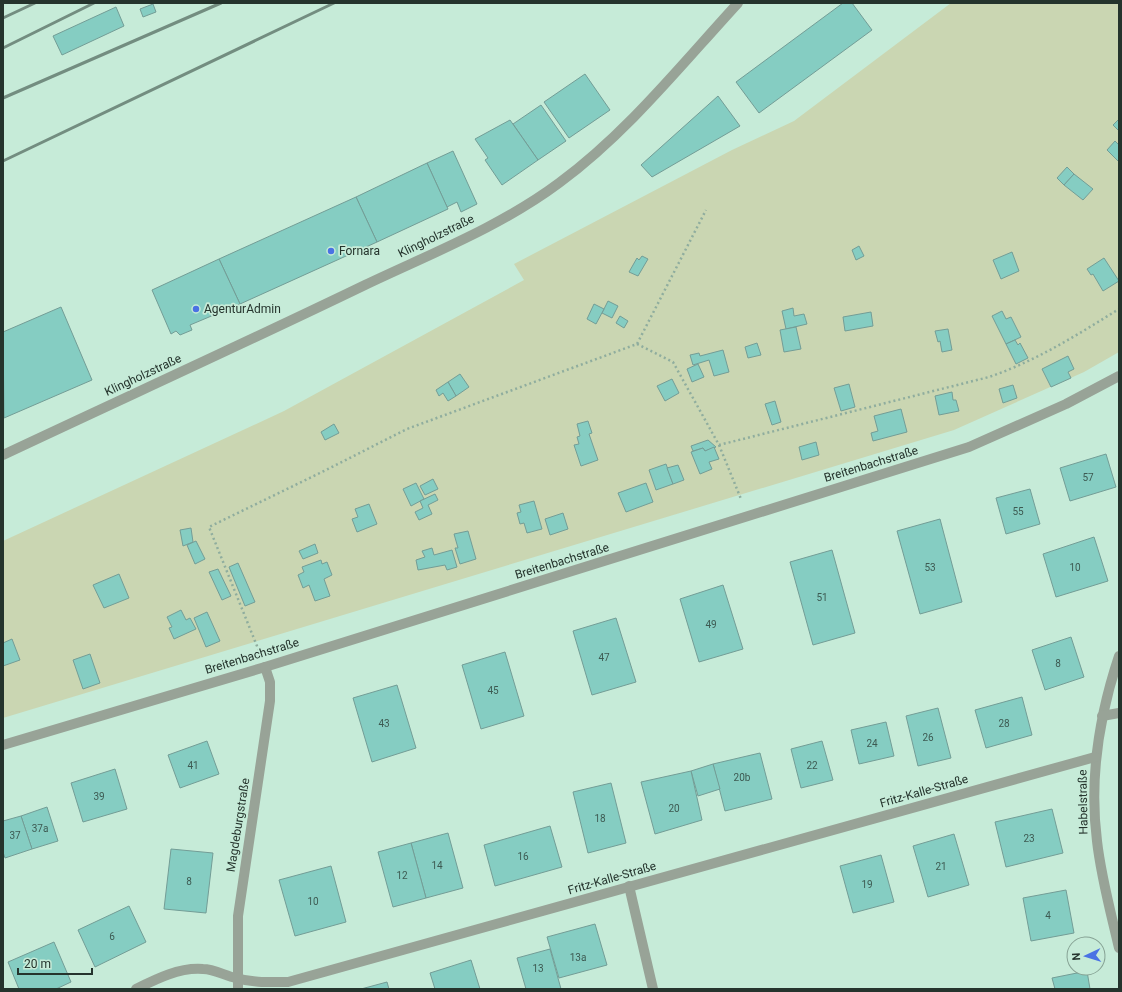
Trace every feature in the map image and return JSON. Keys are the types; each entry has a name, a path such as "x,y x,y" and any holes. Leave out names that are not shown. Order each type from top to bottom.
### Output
{"street":[{"name":"Klingholzstraße","path":"3,455 474,233 530,204 589,160 647,103 738,3"},
{"name":"Breitenbachstraße","path":"3,745 265,667 969,447 1066,404 1119,376"},
{"name":"Habelstraße","path":"1119,656 1102,716 1095,757 1094,809 1097,842 1119,948"},
{"name":"Magdeburgstraße","path":"238,984 238,916 270,701 270,682 265,667"},
{"path":"1102,716 1119,713"},
{"name":"Fritz-Kalle-Straße","path":"136,989 154,980 178,972 204,969 238,984 288,982 1095,757"},
{"path":"629,886 653,989"}],"path":[{"path":"265,667 209,527 407,429 637,344 706,210"},
{"path":"719,445 989,377 1012,369 1044,354 1119,308"},
{"path":"637,344 673,362 719,445 748,517"}],"green space":[{"path":"951,3 1119,3 1119,352 1084,372 954,430 3,718 3,541 284,411 524,280 514,264 732,150 794,121"}],"building":[{"path":"843,3 852,3 872,30 759,113 736,82"},
{"path":"153,4 156,12 143,17 140,9"},
{"path":"116,7 124,26 62,55 53,36"},
{"path":"585,74 610,110 569,138 544,102"},
{"path":"718,96 740,126 652,177 641,165"},
{"path":"541,105 566,141 538,160 513,124"},
{"path":"1119,119 1119,131 1113,125"},
{"path":"510,120 538,160 502,185 485,160 488,158 475,139"},
{"path":"1115,141 1119,145 1119,162 1107,150"},
{"path":"453,151 477,204 461,212 457,202 447,207 427,163"},
{"path":"427,163 448,209 377,242 356,197"},
{"path":"1067,167 1074,174 1064,185 1057,178"},
{"path":"1074,174 1093,189 1083,200 1064,185"},
{"path":"356,197 377,242 240,304 219,259"},
{"path":"859,246 864,256 856,260 852,250"},
{"path":"1012,252 1019,271 1001,279 993,260"},
{"path":"642,256 648,259 638,276 629,272 637,258 639,260"},
{"path":"1104,258 1119,281 1103,291 1093,274 1091,275 1087,269"},
{"path":"219,259 240,304 190,325 192,330 180,335 176,331 171,334 152,290"},
{"path":"608,301 618,306 612,318 602,313"},
{"path":"594,304 604,309 596,324 587,319"},
{"path":"61,307 92,380 4,418 3,332"},
{"path":"793,308 794,316 804,314 807,324 786,329 782,311"},
{"path":"1002,311 1006,319 1011,317 1021,337 1006,344 992,316"},
{"path":"871,312 873,326 845,331 843,317"},
{"path":"620,316 628,321 624,328 616,323"},
{"path":"796,327 801,349 784,352 780,330"},
{"path":"948,329 952,350 942,352 940,341 938,342 935,331"},
{"path":"1015,340 1018,345 1020,343 1028,358 1016,364 1006,344"},
{"path":"757,343 761,355 748,358 745,347"},
{"path":"723,350 729,372 714,376 709,360 693,365 690,355 699,353 700,356"},
{"path":"1068,356 1074,369 1068,372 1071,378 1051,387 1042,369"},
{"path":"698,364 704,377 692,382 687,369"},
{"path":"460,374 469,387 456,396 448,382"},
{"path":"672,379 679,393 665,401 657,386"},
{"path":"448,382 456,396 448,401 443,393 439,396 436,390"},
{"path":"849,384 855,407 841,411 834,388"},
{"path":"1013,385 1017,398 1003,403 999,389"},
{"path":"952,392 953,400 956,400 959,411 939,415 935,396"},
{"path":"775,401 781,422 772,425 765,404"},
{"path":"901,409 907,432 873,441 871,433 878,431 874,416"},
{"path":"588,421 592,433 589,434 598,460 581,466 574,445 579,444 577,437 580,436 577,424"},
{"path":"334,424 339,433 325,440 321,432"},
{"path":"708,440 716,447 705,451 703,448 693,451 691,446"},
{"path":"816,442 819,455 802,460 799,447"},
{"path":"714,447 719,459 709,462 712,469 700,474 691,452 703,448 705,451"},
{"path":"1106,454 1116,487 1070,501 1060,468"},
{"path":"666,464 673,484 656,490 649,470"},
{"path":"678,465 684,480 673,484 667,468"},
{"path":"433,479 438,489 425,495 420,486"},
{"path":"416,483 424,499 411,506 403,489"},
{"path":"646,483 653,502 626,512 618,493"},
{"path":"1030,489 1040,524 1006,534 996,498"},
{"path":"435,494 438,500 428,505 432,514 419,520 415,512 423,508 420,501"},
{"path":"534,501 542,529 527,533 524,523 520,524 517,513 521,512 519,505"},
{"path":"369,504 377,524 357,532 352,519 358,517 355,509"},
{"path":"563,513 568,529 550,535 545,519"},
{"path":"940,519 962,602 920,614 897,531"},
{"path":"191,528 193,542 183,546 180,530"},
{"path":"468,531 476,559 460,564 455,548 458,548 454,534"},
{"path":"1094,537 1108,581 1056,597 1043,554"},
{"path":"196,541 205,559 195,564 187,545"},
{"path":"315,544 318,553 303,559 299,551"},
{"path":"432,548 434,555 452,550 457,567 447,570 445,565 418,570 416,560 425,557 422,551"},
{"path":"832,550 855,633 813,645 790,562"},
{"path":"321,560 322,564 327,562 332,575 324,579 330,596 315,601 309,585 303,588 298,575 304,572 302,567"},
{"path":"238,563 255,602 245,606 229,567"},
{"path":"218,569 231,596 222,600 209,572"},
{"path":"119,574 129,598 104,608 93,585"},
{"path":"723,585 743,649 699,662 680,599"},
{"path":"181,610 186,620 190,618 196,629 174,639 169,628 172,627 167,617"},
{"path":"207,612 220,641 206,647 194,618"},
{"path":"616,618 636,682 592,695 573,631"},
{"path":"1071,637 1084,677 1045,690 1032,650"},
{"path":"12,639 20,660 3,666 3,643"},
{"path":"505,652 524,716 481,729 462,665"},
{"path":"90,654 100,683 83,689 73,660"},
{"path":"397,685 416,748 372,762 353,698"},
{"path":"1022,697 1032,735 986,748 975,710"},
{"path":"938,708 951,758 918,766 906,716"},
{"path":"886,722 894,756 859,764 851,730"},
{"path":"207,741 219,774 180,788 168,755"},
{"path":"822,741 833,780 801,788 791,749"},
{"path":"760,753 772,799 725,811 713,764"},
{"path":"713,764 720,789 698,796 691,771"},
{"path":"115,769 127,809 83,822 71,783"},
{"path":"691,771 702,820 655,834 641,782"},
{"path":"611,783 626,843 588,853 573,792"},
{"path":"47,807 58,841 32,849 21,816"},
{"path":"1052,809 1063,853 1006,867 995,822"},
{"path":"21,816 32,849 5,858 3,852 3,821"},
{"path":"550,826 562,867 495,886 484,845"},
{"path":"448,833 463,888 426,898 411,843"},
{"path":"954,834 969,885 928,897 913,846"},
{"path":"411,843 426,898 393,907 378,852"},
{"path":"171,849 213,853 206,913 164,909"},
{"path":"881,855 894,902 853,913 840,866"},
{"path":"331,866 346,922 295,936 279,880"},
{"path":"1066,890 1074,933 1031,941 1023,898"},
{"path":"129,906 146,942 95,967 78,930"},
{"path":"595,924 607,965 559,978 547,937"},
{"path":"54,942 71,982 56,989 19,989 8,962"},
{"path":"550,949 561,989 526,989 517,958"},
{"path":"471,960 480,989 435,989 430,973"},
{"path":"1066,975 1088,976 1090,989 1055,989 1052,978"},
{"path":"387,982 389,989 361,989"}],"railway":[{"path":"3,18 35,3"},
{"path":"3,48 94,3"},
{"path":"3,98 221,3"},
{"path":"3,161 334,3"}],"place":[{"name":"Fornara","path":"331,251"},
{"name":"AgenturAdmin","path":"196,309"}]}
